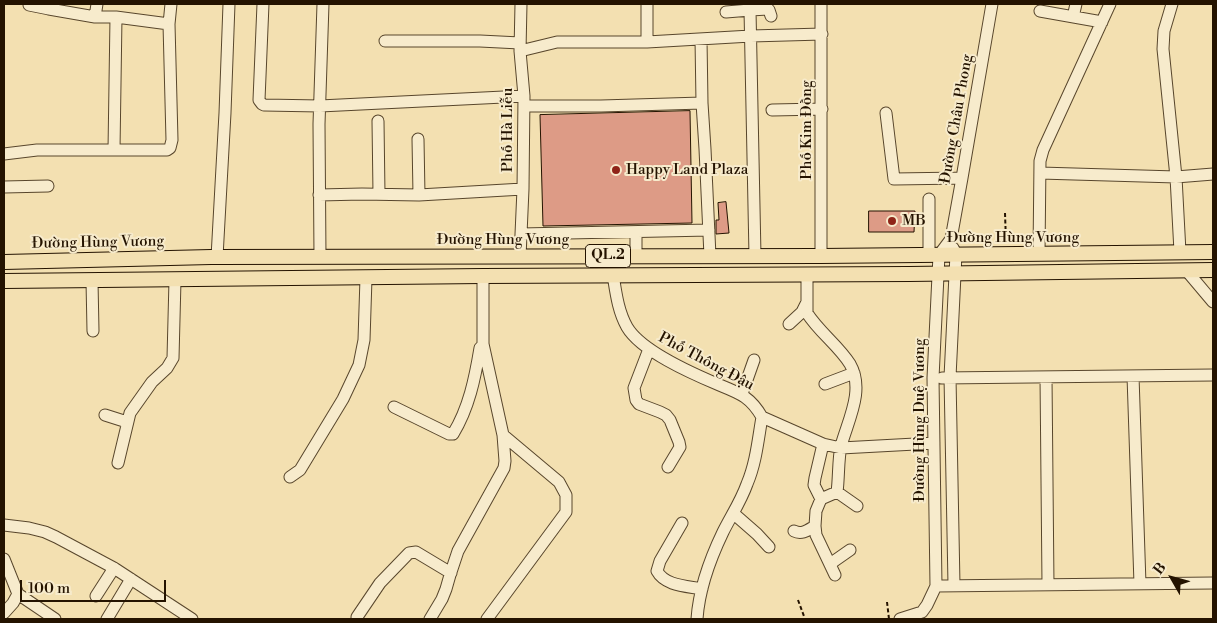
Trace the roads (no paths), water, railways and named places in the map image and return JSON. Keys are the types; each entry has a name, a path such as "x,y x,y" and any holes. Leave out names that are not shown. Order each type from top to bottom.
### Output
{"main road":[{"name":"Đường Hùng Vương","path":"4,262 320,257 821,256 1213,252"},
{"path":"417,277 418,257"},
{"name":"QL.2","path":"4,281 1213,270"}],"street":[{"path":"95,17 96,4"},
{"path":"4,154 37,150 167,150 170,148 172,140 169,24 171,4"},
{"path":"216,258 225,112 229,4"},
{"path":"263,4 259,100 264,105 320,106 524,101 602,106 702,103"},
{"path":"320,257 320,106 323,4"},
{"name":"Phố Hà Liễu","path":"520,257 524,101 520,47 521,4"},
{"path":"647,4 647,42"},
{"name":"Phố Kim Đồng","path":"821,4 821,256"},
{"name":"Đường Châu Phong","path":"956,254 951,239 992,4"},
{"path":"1073,17 1076,4"},
{"path":"1039,254 1040,161 1043,150 1110,4"},
{"path":"1172,4 1164,31 1163,49 1176,177 1180,252"},
{"path":"29,5 49,6 95,17 116,17 169,24"},
{"path":"726,12 768,9 771,16"},
{"path":"750,10 755,256"},
{"path":"1040,12 1102,22"},
{"path":"114,150 116,17"},
{"path":"385,41 480,41 520,47 558,42 647,42 822,34"},
{"path":"701,39 702,103 710,256"},
{"path":"772,110 822,109"},
{"path":"886,113 894,179 962,178"},
{"path":"378,121 379,194"},
{"path":"418,139 419,195"},
{"path":"1040,173 1176,177 1213,174"},
{"path":"4,187 48,186"},
{"path":"319,195 419,195 523,189"},
{"name":"Đường Hùng Duệ Vương","path":"929,199 937,273 933,378 936,586"},
{"path":"521,234 709,230"},
{"path":"636,232 636,256"},
{"name":"Đường Châu Phong","path":"934,255 951,239"},
{"name":"Đường Hùng Duệ Vương","path":"954,585 950,377 956,254"},
{"path":"1186,270 1213,302"},
{"path":"808,274 807,313 842,352 851,365 855,381 855,404 841,448 838,492"},
{"name":"Phố Thông Đậu","path":"613,275 620,311 626,326 637,340 649,350 742,394 753,404 762,417"},
{"path":"430,619 442,599 458,551 504,468 504,435 483,344 482,276"},
{"path":"290,477 300,470 343,399 360,365 364,340 366,278"},
{"path":"92,280 93,331"},
{"path":"118,463 130,413 152,382 167,368 173,358 175,280"},
{"path":"789,324 802,312 808,301"},
{"path":"394,407 449,434 453,434 461,421 474,384 480,348 483,344"},
{"path":"649,350 634,388 636,400 639,404 666,415 670,420 680,446 668,467"},
{"path":"742,394 754,360"},
{"path":"825,384 854,374"},
{"path":"933,378 1213,375"},
{"path":"1134,376 1140,584"},
{"path":"1046,377 1048,585"},
{"path":"105,415 127,422"},
{"path":"697,619 708,566 751,473 762,417 823,444 841,448 934,442"},
{"path":"487,619 566,512 567,502 559,482 504,435"},
{"path":"821,499 814,484 823,444"},
{"path":"835,575 816,535 815,526 816,511 821,499 838,492"},
{"path":"838,492 857,506"},
{"path":"734,513 769,547"},
{"path":"682,523 660,561 657,571 660,576 671,583 702,589"},
{"path":"4,524 29,528 56,537 114,568 192,619"},
{"path":"794,531 803,533 815,526"},
{"path":"830,564 850,550"},
{"path":"357,617 380,583 409,553 416,552 451,573"},
{"path":"4,559 18,594 55,619"},
{"path":"96,596 114,568"},
{"path":"107,619 131,579"},
{"path":"900,619 922,612 936,586 1213,583"},
{"path":"4,613 18,594"}],"place":[{"name":"Happy Land Plaza","path":"616,170"},
{"name":"MB","path":"892,221"}]}
